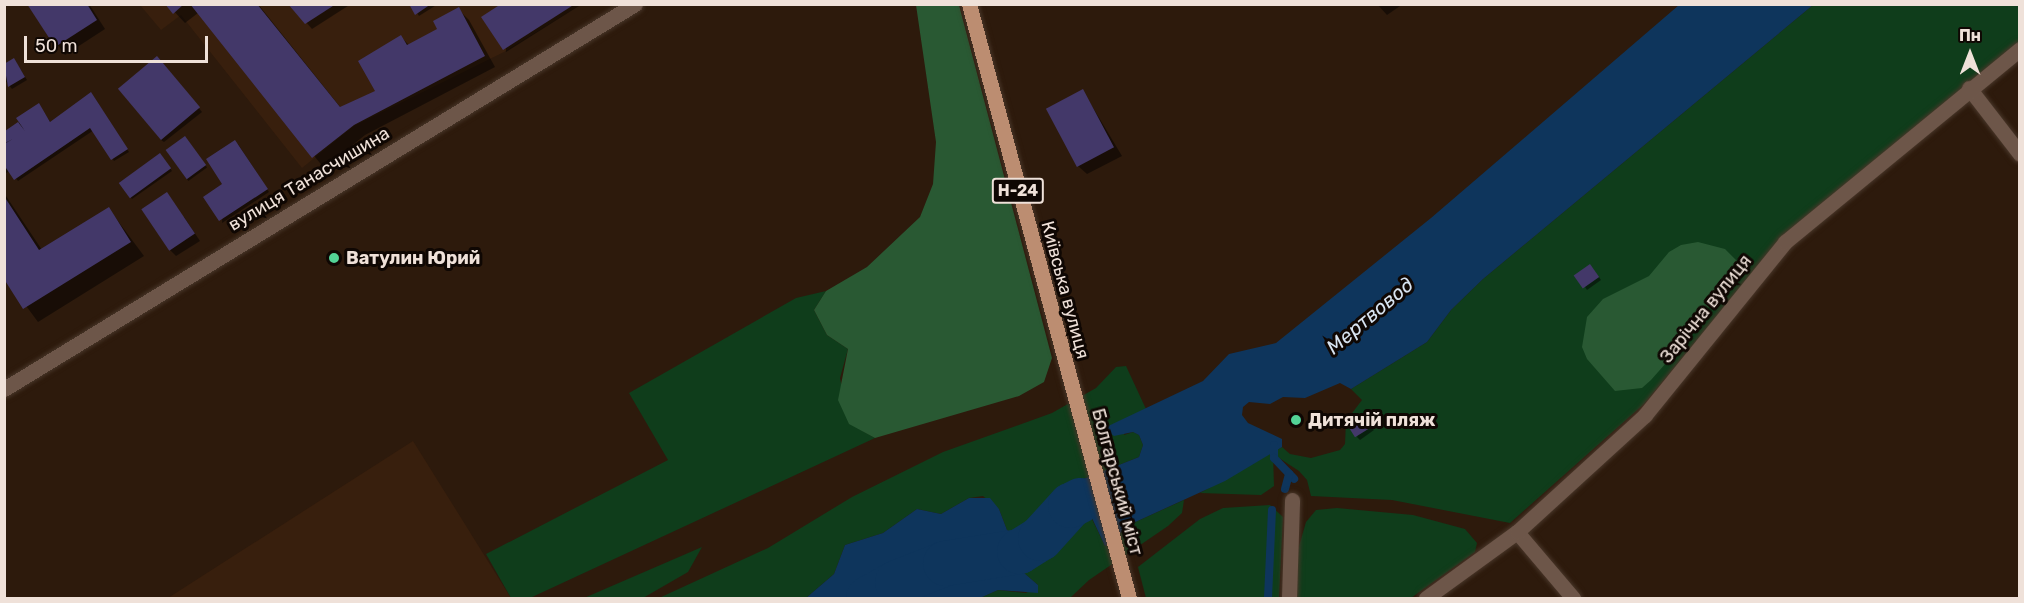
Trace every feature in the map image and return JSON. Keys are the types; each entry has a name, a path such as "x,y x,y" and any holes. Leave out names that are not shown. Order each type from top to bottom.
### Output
{"main road":[{"name":"Київська вулиця","path":"969,4 1068,377"},
{"name":"Болгарський міст","path":"1068,377 1128,598"}],"street":[{"name":"вулиця Танасчишина","path":"4,389 635,4"},
{"name":"Зарічна вулиця","path":"1426,598 1517,532 1645,415 1785,242 2019,49"},
{"path":"1969,88 2019,154"},
{"path":"1289,598 1292,500"},
{"path":"1517,532 1573,598"}],"shaded area":[{"path":"140,5 580,5 504,52 354,126 302,168 181,15 161,30"},
{"path":"413,441 511,598 168,598"}],"green space":[{"path":"916,5 959,5 1052,358 1044,382 1019,396 875,438 849,424 838,400 848,349 827,335 814,310 826,291 867,267 920,217 933,184 936,142"},
{"path":"1813,5 2019,5 2019,42 1784,235 1644,404 1510,523 1392,500 1311,496 1307,480 1299,471 1273,454 1274,486 1261,495 1200,493 1282,447 1290,454 1311,458 1340,450 1345,444 1346,421 1362,400 1351,389 1427,342 1451,310 1483,279"},
{"path":"1698,242 1725,249 1739,263 1739,280 1708,308 1689,337 1651,380 1642,388 1615,391 1587,359 1582,347 1587,317 1603,299 1649,276 1669,252 1681,245"},
{"path":"826,291 814,310 827,335 848,349 840,378 849,423 875,438 530,598 511,598 486,554 668,460 629,393 796,298"},
{"path":"1126,366 1146,409 1129,418 1124,435 1133,432 1139,435 1143,445 1139,457 1076,482 1058,512 1034,536 1023,539 1007,530 999,509 983,496 969,498 941,514 917,509 883,533 845,545 834,574 806,598 659,598 768,548 852,497 943,452 1052,413 1096,388 1116,367"},
{"path":"1184,500 1182,513 1168,526 1089,580 1070,598 980,598 998,590 1026,593 1038,585 1016,566 1015,557 1071,512 1082,511 1091,517 1105,546 1131,524"},
{"path":"1270,505 1283,517 1279,598 1146,598 1138,567 1200,519 1223,508"},
{"path":"1337,508 1413,515 1465,529 1477,543 1475,552 1411,598 1296,598 1295,560 1306,522 1316,510"},
{"path":"702,547 688,572 643,598 584,598"}],"water":[{"path":"1679,5 1813,5 1483,279 1451,310 1427,342 1351,389 1340,383 1305,398 1283,397 1270,404 1249,402 1243,407 1242,415 1248,423 1282,439 1282,447 1225,481 1131,524 1105,546 1091,516 1082,511 1065,514 1045,536 1024,547 1015,557 1016,566 1038,585 1038,593 998,590 980,598 806,598 834,574 845,545 883,533 917,509 941,514 969,498 990,498 999,509 1007,530 1023,539 1034,536 1058,512 1076,482 1139,457 1143,445 1139,435 1133,432 1114,436 1104,428 1203,381 1229,354 1276,343 1431,218"}],"building":[{"path":"27,4 87,4 97,20 55,47"},
{"path":"165,4 184,4 173,14"},
{"path":"190,4 257,4 340,107 375,91 358,61 401,35 407,45 437,29 433,21 459,7 485,56 354,125 312,158"},
{"path":"288,4 336,4 305,24"},
{"path":"409,4 431,4 415,15"},
{"path":"501,4 575,4 503,50 481,17"},
{"path":"157,56 200,107 161,140 118,89"},
{"path":"14,58 25,77 8,87 4,64"},
{"path":"1083,89 1114,147 1077,167 1046,109"},
{"path":"91,92 128,149 111,160 90,128 14,180 4,165 4,144 13,139 5,143 5,131 18,122 25,131 16,118 39,103 50,122"},
{"path":"185,136 206,165 187,179 166,150"},
{"path":"235,140 268,189 219,221 203,197 222,184 206,159"},
{"path":"160,153 171,168 130,198 119,183"},
{"path":"167,192 195,233 169,251 141,209"},
{"path":"4,196 39,250 109,207 131,242 23,309 4,279"},
{"path":"1590,264 1599,277 1583,289 1574,275"},
{"path":"1364,414 1372,427 1355,437 1347,425"}],"waterway":[{"path":"1274,445 1274,458 1294,479"},
{"path":"1285,489 1289,474"},
{"name":"Мертвовод","path":"868,598 897,582 945,563 1019,551 1040,538 1070,505 1080,500"},
{"path":"1268,598 1272,510"}],"place":[{"name":"Ватулин Юрий","path":"334,258"},
{"name":"Дитячій пляж","path":"1296,420"}]}
